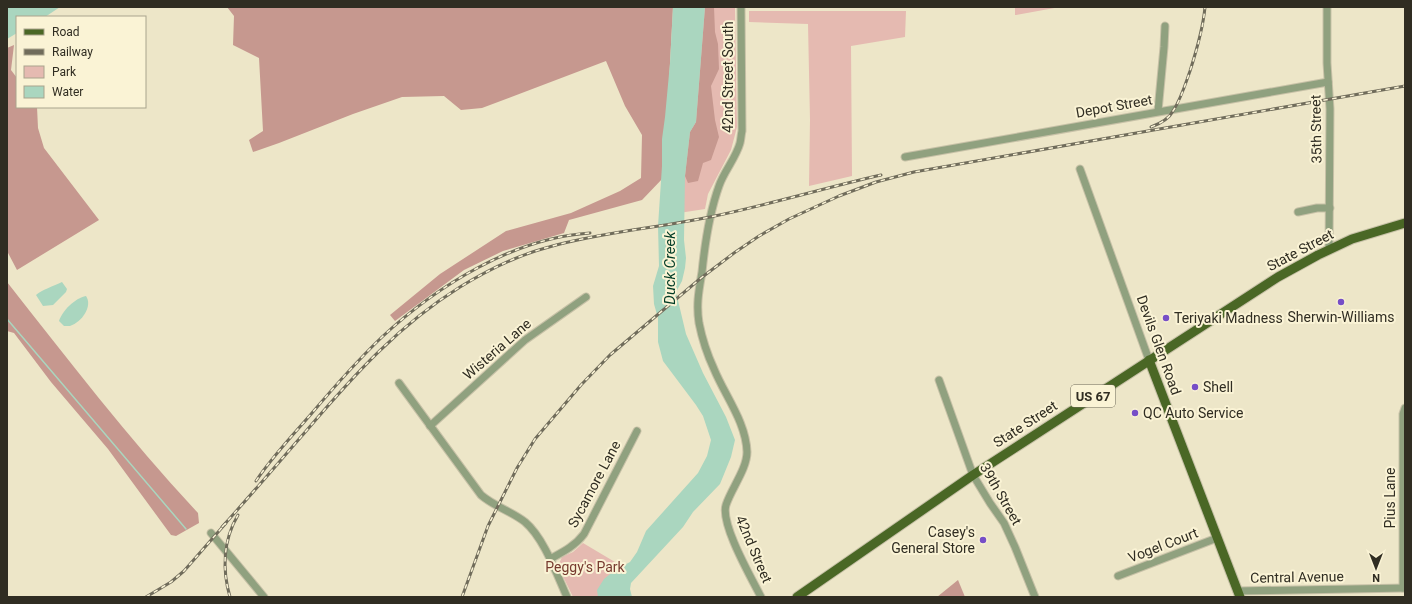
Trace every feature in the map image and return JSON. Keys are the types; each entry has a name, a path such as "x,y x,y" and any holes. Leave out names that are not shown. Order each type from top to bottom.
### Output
{"main road":[{"name":"State Street","path":"797,597 973,475 1278,277 1329,250 1352,240 1405,223"},
{"name":"Devils Glen Road","path":"1149,360 1239,594"}],"street":[{"name":"42nd Street South","path":"709,355 700,323 697,304 709,217 719,184 740,144 742,131 741,7"},
{"name":"35th Street","path":"1327,7 1328,82 1330,109 1329,250"},
{"path":"1158,111 1165,26"},
{"name":"Depot Street","path":"905,157 1328,82"},
{"name":"Devils Glen Road","path":"1080,169 1149,360"},
{"path":"1298,212 1317,208 1330,208"},
{"name":"Wisteria Lane","path":"430,426 525,340 586,297"},
{"name":"42nd Street","path":"709,355 714,369 733,406 745,437 747,454 742,470 725,507 726,521 746,568 761,597"},
{"name":"39th Street","path":"939,380 973,475 990,504 1004,523 1015,546 1035,597"},
{"path":"399,383 481,495 494,505 516,516 534,531 550,559 567,597"},
{"name":"Pius Lane","path":"1404,588 1403,422 1405,408"},
{"name":"Sycamore Lane","path":"550,559 567,550 584,534 637,431"},
{"path":"210,533 264,597"},
{"name":"Vogel Court","path":"1118,576 1217,538"},
{"name":"Central Avenue","path":"1239,594 1404,588"}],"green space":[{"path":"673,7 735,7 737,127 731,150 708,194 705,209 666,215"},
{"path":"1015,7 1060,7 1015,15"},
{"path":"749,11 906,11 905,37 851,46 852,176 809,186 810,120 808,24 749,22"},
{"name":"Peggy's Park","path":"583,543 625,568 608,597 573,597 558,566 562,557 573,552"}],"shaded area":[{"path":"227,7 673,7 664,177 642,200 569,220 564,233 503,251 464,270 395,321 390,315 440,274 506,231 571,213 620,191 641,178 642,135 625,106 606,61 482,108 461,110 444,96 402,97 253,152 249,140 263,131 259,58 233,45 234,16"},
{"path":"705,7 714,7 715,32 718,44 719,69 711,86 715,120 719,137 711,160 703,163 698,181 688,183 685,176 690,132 696,122"},
{"path":"14,45 11,70 16,77 16,108 37,108 38,128 44,148 99,220 17,270 7,251 7,48"},
{"path":"7,282 124,429 198,513 199,523 176,536 171,535 108,449 51,382 14,333 7,331"},
{"path":"958,580 965,597 937,597"}],"water":[{"path":"7,7 60,7 46,16 16,16 16,34 7,39"},
{"name":"Duck Creek","path":"673,7 705,7 696,122 690,132 685,176 685,268 682,281 676,292 686,334 703,373 726,417 735,440 731,457 720,484 693,512 683,527 631,583 630,589 632,597 598,597 597,590 604,579 615,570 630,562 637,552 646,531 698,473 707,456 711,440 703,416 663,361 658,342 658,318 654,304 653,286 659,266 658,226 662,166 662,139 670,63"},
{"path":"62,282 67,289 66,292 53,305 43,306 36,295"},
{"path":"86,296 88,304 85,313 79,321 70,326 64,326 59,321 63,313 73,302"}],"waterway":[{"path":"7,319 186,529"}],"railway":[{"path":"1151,127 1166,119 1171,114 1181,97 1197,47 1205,7"},
{"path":"462,597 488,526 517,468 535,439 581,385 610,355 701,278 759,236 789,219 839,196 876,182 914,172 1405,86"},
{"path":"222,527 342,390 378,352 397,334 438,302 481,275 537,250 609,234 710,217 881,175"},
{"path":"256,481 283,446 337,384 382,337 427,300 452,283 505,255 533,244 561,237 590,233"},
{"path":"230,597 227,587 225,555 229,535 238,515"},
{"path":"146,597 171,582 184,571 226,523"}],"place":[{"name":"Sherwin-Williams","path":"1341,302"},
{"name":"Teriyaki Madness","path":"1166,318"},
{"name":"Shell","path":"1195,387"},
{"name":"QC Auto Service","path":"1135,413"},
{"name":"Casey's General Store","path":"983,540"}]}
